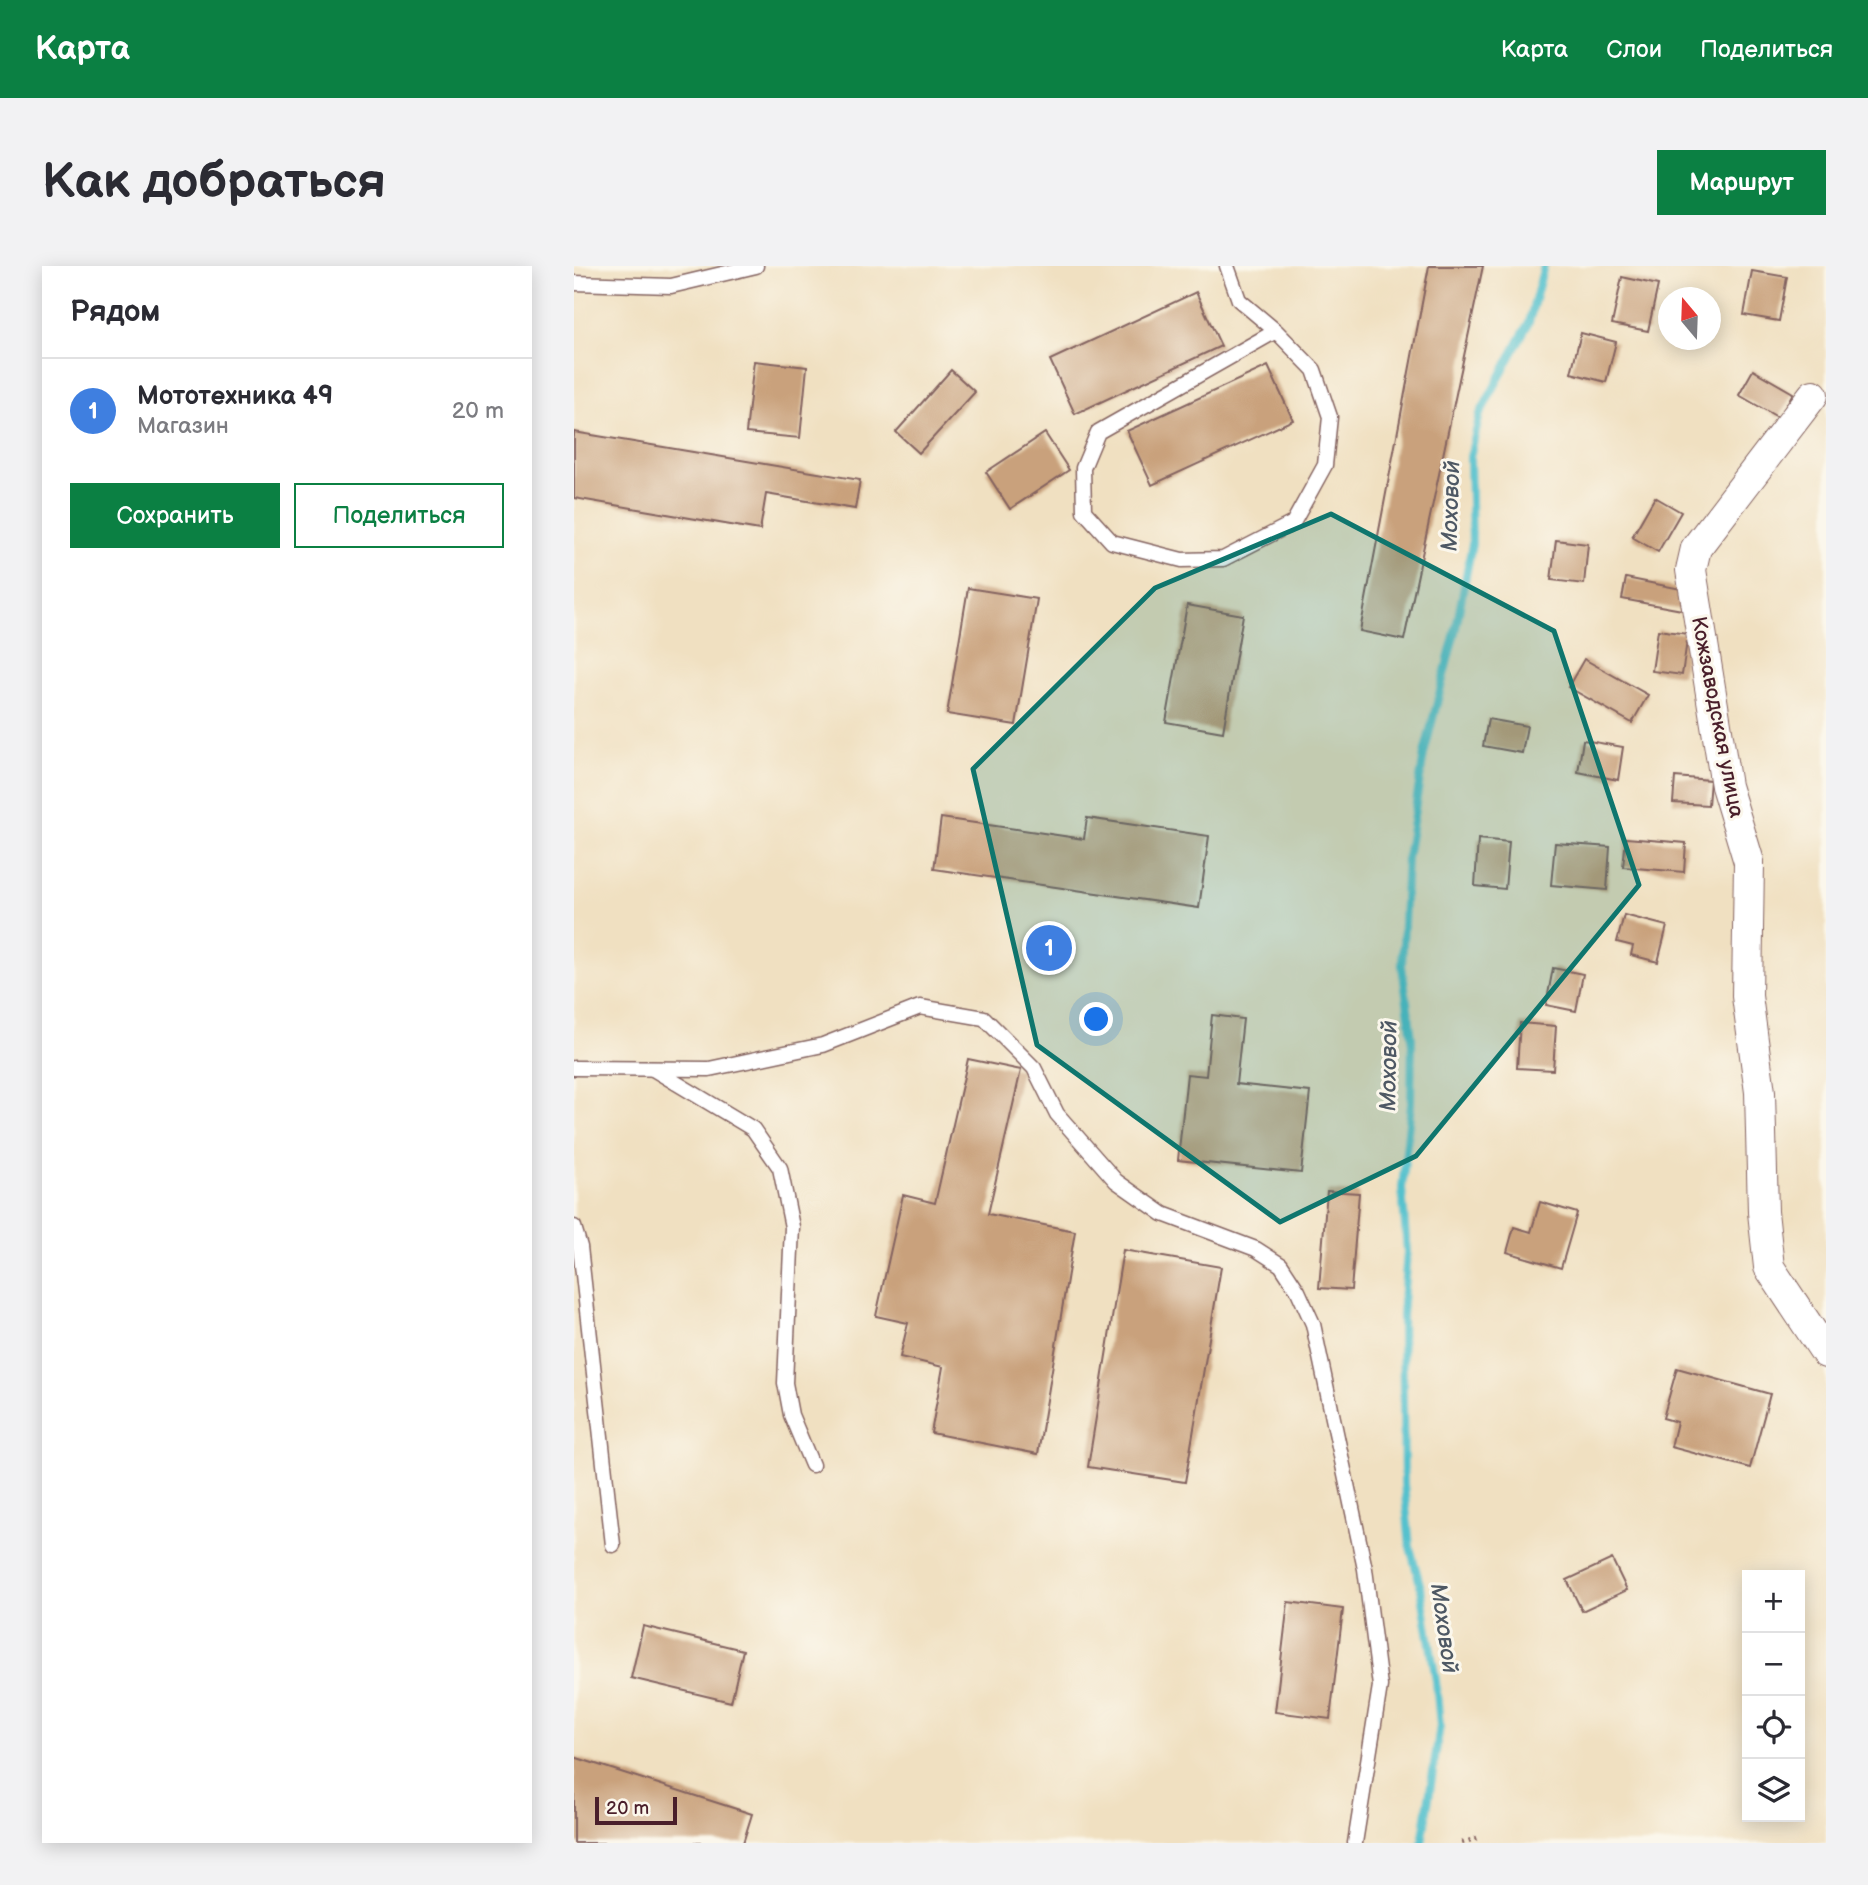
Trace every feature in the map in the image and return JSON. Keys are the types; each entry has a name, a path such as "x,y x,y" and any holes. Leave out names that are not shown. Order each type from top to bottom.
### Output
{"street":[{"name":"Кожзаводская улица","path":"1813,395 1696,548 1691,570 1726,786 1749,862 1747,996 1760,1092 1763,1212 1769,1267 1826,1353"}],"lane":[{"path":"574,282 671,286 756,266"},
{"path":"1227,266 1239,300 1276,331 1314,370 1330,417 1325,466 1293,523 1223,559 1182,560 1112,542 1084,511 1083,468 1098,432 1276,331"},
{"path":"574,1068 709,1069 823,1045 920,1007 984,1018 1034,1068 1057,1114 1116,1181 1163,1214 1256,1249 1281,1265 1298,1291 1313,1324 1365,1569 1380,1686 1355,1843"},
{"path":"652,1068 753,1129 780,1168 792,1227 785,1383 791,1415 812,1465"},
{"path":"574,1227 580,1247 613,1545"}],"path":[{"path":"1462,1843 1480,1836"}],"highlighted area":[{"path":"1331,514 1554,631 1639,885 1416,1156 1280,1222 1037,1045 973,769 1155,588"}],"building":[{"path":"1429,266 1483,266 1404,640 1360,631"},
{"path":"1752,271 1787,277 1779,321 1744,315"},
{"path":"1622,277 1658,285 1648,331 1612,324"},
{"path":"1196,292 1221,346 1075,414 1050,360"},
{"path":"1581,333 1616,342 1606,382 1571,373"},
{"path":"754,361 807,367 800,438 746,433"},
{"path":"1268,366 1293,420 1152,485 1127,431"},
{"path":"951,370 975,392 919,453 896,432"},
{"path":"1753,370 1793,393 1779,418 1739,395"},
{"path":"574,432 860,480 855,509 766,494 760,530 574,498"},
{"path":"1045,433 1069,470 1010,509 986,472"},
{"path":"1655,497 1681,512 1658,552 1632,537"},
{"path":"1556,540 1588,544 1584,584 1551,580"},
{"path":"1626,578 1686,590 1682,610 1622,599"},
{"path":"968,588 1037,599 1016,725 947,714"},
{"path":"1187,605 1243,615 1223,732 1166,722"},
{"path":"1658,630 1688,634 1682,675 1652,671"},
{"path":"1584,659 1648,695 1632,723 1568,687"},
{"path":"1488,719 1527,726 1522,753 1483,746"},
{"path":"1583,740 1623,747 1618,780 1578,772"},
{"path":"1675,777 1710,780 1708,805 1673,803"},
{"path":"941,818 1084,839 1087,818 1209,836 1199,908 934,869"},
{"path":"1626,838 1686,843 1684,872 1623,867"},
{"path":"1478,839 1509,842 1505,889 1475,886"},
{"path":"1555,843 1610,847 1607,890 1551,885"},
{"path":"1624,915 1667,926 1658,962 1631,955 1633,946 1617,942"},
{"path":"1553,968 1583,974 1576,1011 1546,1005"},
{"path":"1212,1015 1243,1019 1236,1084 1310,1092 1301,1173 1178,1160 1187,1074 1206,1076"},
{"path":"1520,1023 1556,1026 1553,1070 1517,1068"},
{"path":"968,1059 1021,1070 988,1214 1075,1231 1038,1454 931,1433 943,1367 900,1357 908,1323 876,1316 903,1195 935,1203"},
{"path":"1327,1191 1359,1193 1351,1290 1319,1288"},
{"path":"1540,1202 1577,1213 1561,1268 1507,1252 1514,1227 1531,1232"},
{"path":"1123,1250 1221,1267 1185,1482 1088,1467"},
{"path":"1677,1368 1770,1394 1750,1468 1671,1447 1677,1422 1663,1418"},
{"path":"1612,1559 1627,1590 1582,1611 1567,1580"},
{"path":"1288,1602 1343,1609 1330,1719 1275,1712"},
{"path":"643,1626 743,1650 731,1702 631,1678"},
{"path":"574,1757 752,1814 743,1843 574,1843"}],"waterway":[{"name":"Моховой","path":"1422,1843 1440,1726 1436,1681 1421,1588 1410,1547 1404,1484 1402,1315 1407,1252 1402,1188 1411,1104 1412,1037 1402,966 1407,858 1424,754 1456,628 1472,544 1470,457 1480,414 1529,322 1544,266"}],"place":[{"name":"Мототехника 49","path":"1049,948"}]}
